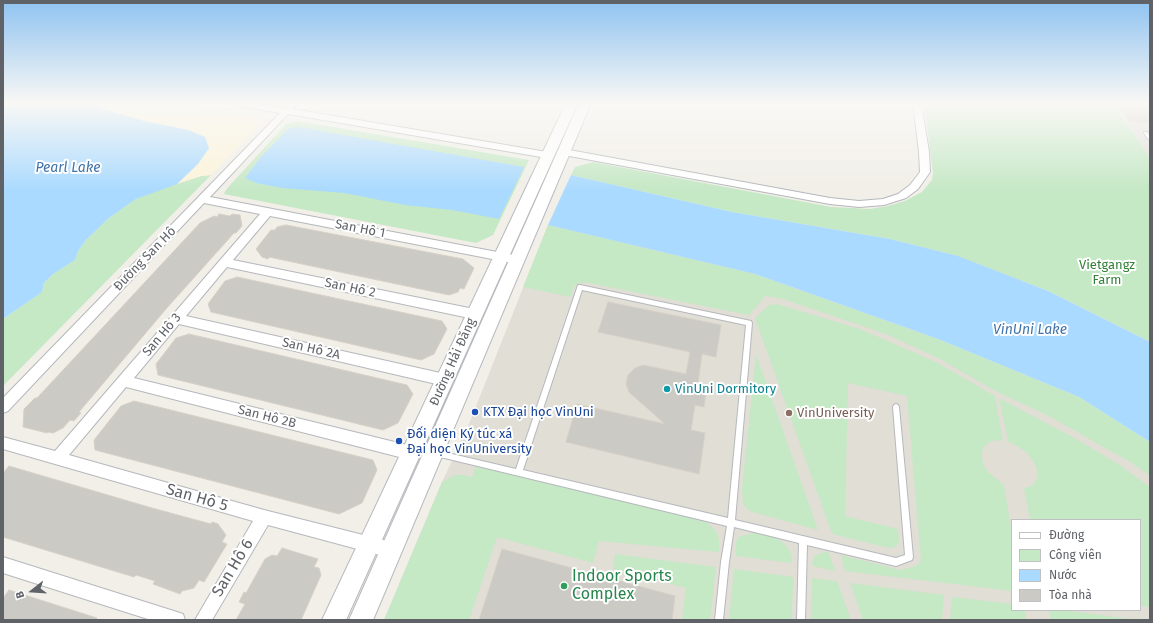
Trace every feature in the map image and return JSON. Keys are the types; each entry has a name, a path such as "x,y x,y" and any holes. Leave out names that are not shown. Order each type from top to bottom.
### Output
{"street":[{"name":"Đường San Hô","path":"3,407 267,132"},
{"path":"432,132 830,201 859,204 884,202 902,196 914,187 925,172 921,132"},
{"name":"Đường Hải Đăng","path":"361,620 433,453 509,258 566,132"},
{"name":"San Hô 1","path":"202,199 509,258"},
{"name":"San Hô 3","path":"58,458 267,212"},
{"name":"Đường Hải Đăng","path":"334,620 474,314 509,258"},
{"name":"San Hô 2","path":"225,262 474,314"},
{"name":"San Hô 2A","path":"176,318 445,380"},
{"name":"San Hô 2B","path":"123,381 411,453"},
{"name":"San Hô 5","path":"3,443 264,517 392,550"},
{"name":"San Hô 6","path":"203,620 264,517"},
{"path":"3,565 177,620"}],"lane":[{"path":"1150,133 1146,133 1150,139"},
{"path":"518,473 580,287 749,324 731,522 725,562 720,620"},
{"path":"433,453 896,562 908,557 896,407"},
{"path":"801,620 803,541"}],"shaded area":[{"path":"1133,132 1150,132 1150,158"},
{"name":"VinUniversity","path":"548,225 755,274 1150,442 1150,620 384,620 442,482 467,429"}],"green space":[{"path":"279,132 364,132 529,160 493,235 476,243 224,194 231,184"},
{"name":"Vietgangz Farm","path":"928,132 1133,132 1150,158 1150,342 1048,291 957,256 890,239 732,212 571,175 575,167 593,162 831,207 870,209 905,201 922,192 932,180 933,173"},
{"path":"211,175 3,386 3,319 42,292 44,283 53,274 75,260 78,251 86,240 109,218 136,199 160,189 201,176"},
{"path":"548,225 755,274 938,339 1079,397 1150,442 1150,476 1132,463 1045,414 995,391 940,359 886,334 783,299 765,296 749,315 584,282 577,284 573,288 571,297 523,287"},
{"path":"777,304 860,329 938,363 995,396 1003,441 997,440 989,442 983,447 982,455 983,464 988,472 1004,485 1011,528 1011,591 845,571 841,555 900,570 916,566 921,561 907,396 848,383 845,516 898,529 899,543 895,547 889,548 832,534 755,318 769,305"},
{"path":"756,354 818,530 752,512 747,509 743,503 742,489"},
{"path":"999,398 1078,440 1118,464 1150,487 1150,607 1141,606 1141,519 1030,519 1024,488 1032,486 1036,481 1038,474 1035,464 1029,455 1008,441"},
{"path":"477,464 704,521 708,523 718,534 719,552 599,541 593,563 497,537 469,620 384,620 442,482 455,475 472,477"},
{"path":"753,533 774,537 783,543 788,548 792,556 792,563 736,556 736,542 738,537"},
{"path":"828,551 835,571 812,566 813,559 816,555"},
{"path":"615,554 716,567 710,620 682,620 686,588 613,569"},
{"path":"734,569 794,577 791,620 729,620"},
{"path":"812,578 837,581 851,620 811,620"},
{"path":"850,583 944,595 942,620 863,620"},
{"path":"952,597 1011,604 1011,611 1025,611 1026,620 950,620"},
{"path":"1049,611 1071,611 1139,620 1051,620"}],"sand":[{"path":"189,132 252,132 211,175 201,176 177,184 198,164"}],"water":[{"name":"Pearl Lake","path":"3,132 193,132 205,137 209,148 198,164 177,184 136,199 109,218 86,240 78,251 75,260 53,274 44,283 42,292 3,319"},
{"path":"285,132 328,132 524,167 499,219 452,210 405,205 344,193 282,188 256,183 245,178 261,157"},
{"name":"VinUni Lake","path":"571,175 732,212 890,239 958,256 1048,291 1150,342 1150,442 1079,397 938,339 755,274 548,225"}],"building":[{"path":"219,214 230,216 232,214 240,215 242,226 166,309 79,412 81,413 74,421 70,420 63,428 53,433 23,427 24,409 35,398 37,398 200,223 214,216 217,217"},
{"path":"286,225 463,259 474,268 464,289 460,288 458,292 449,295 269,257 268,259 262,257 256,249 271,230 275,230 277,227"},
{"path":"237,277 442,321 447,329 434,354 421,360 211,312 208,304 225,281"},
{"name":"VinUni Dormitory","path":"608,302 721,325 716,357 702,354 698,383 707,385 704,407 695,405 691,430 705,433 699,474 566,442 577,404 665,424 629,392 626,384 628,375 635,368 643,365 686,374 690,352 598,332"},
{"path":"189,334 407,385 413,394 398,423 383,430 158,375 156,364 176,338"},
{"path":"134,401 373,460 377,470 362,503 339,514 95,450 94,440 121,406"},
{"path":"9,466 152,508 211,524 212,522 218,524 226,535 222,542 227,544 204,582 199,580 194,588 182,591 180,594 153,584 155,581 136,575 134,577 3,537 3,473"},
{"path":"282,548 318,559 314,567 319,568 321,575 301,620 236,620 245,604 239,602 244,592 246,593 265,559 272,555 277,556"},
{"name":"Indoor Sports Complex","path":"502,549 675,596 672,620 479,620"},
{"path":"9,590 97,618 96,620 3,620 3,598"}],"place":[{"name":"VinUni Dormitory","path":"667,389"},
{"name":"KTX Đại học VinUni","path":"475,412"},
{"name":"VinUniversity","path":"789,413"},
{"name":"Đối diện Ký túc xá Đại học VinUniversity","path":"399,441"},
{"name":"Indoor Sports Complex","path":"564,586"}]}
